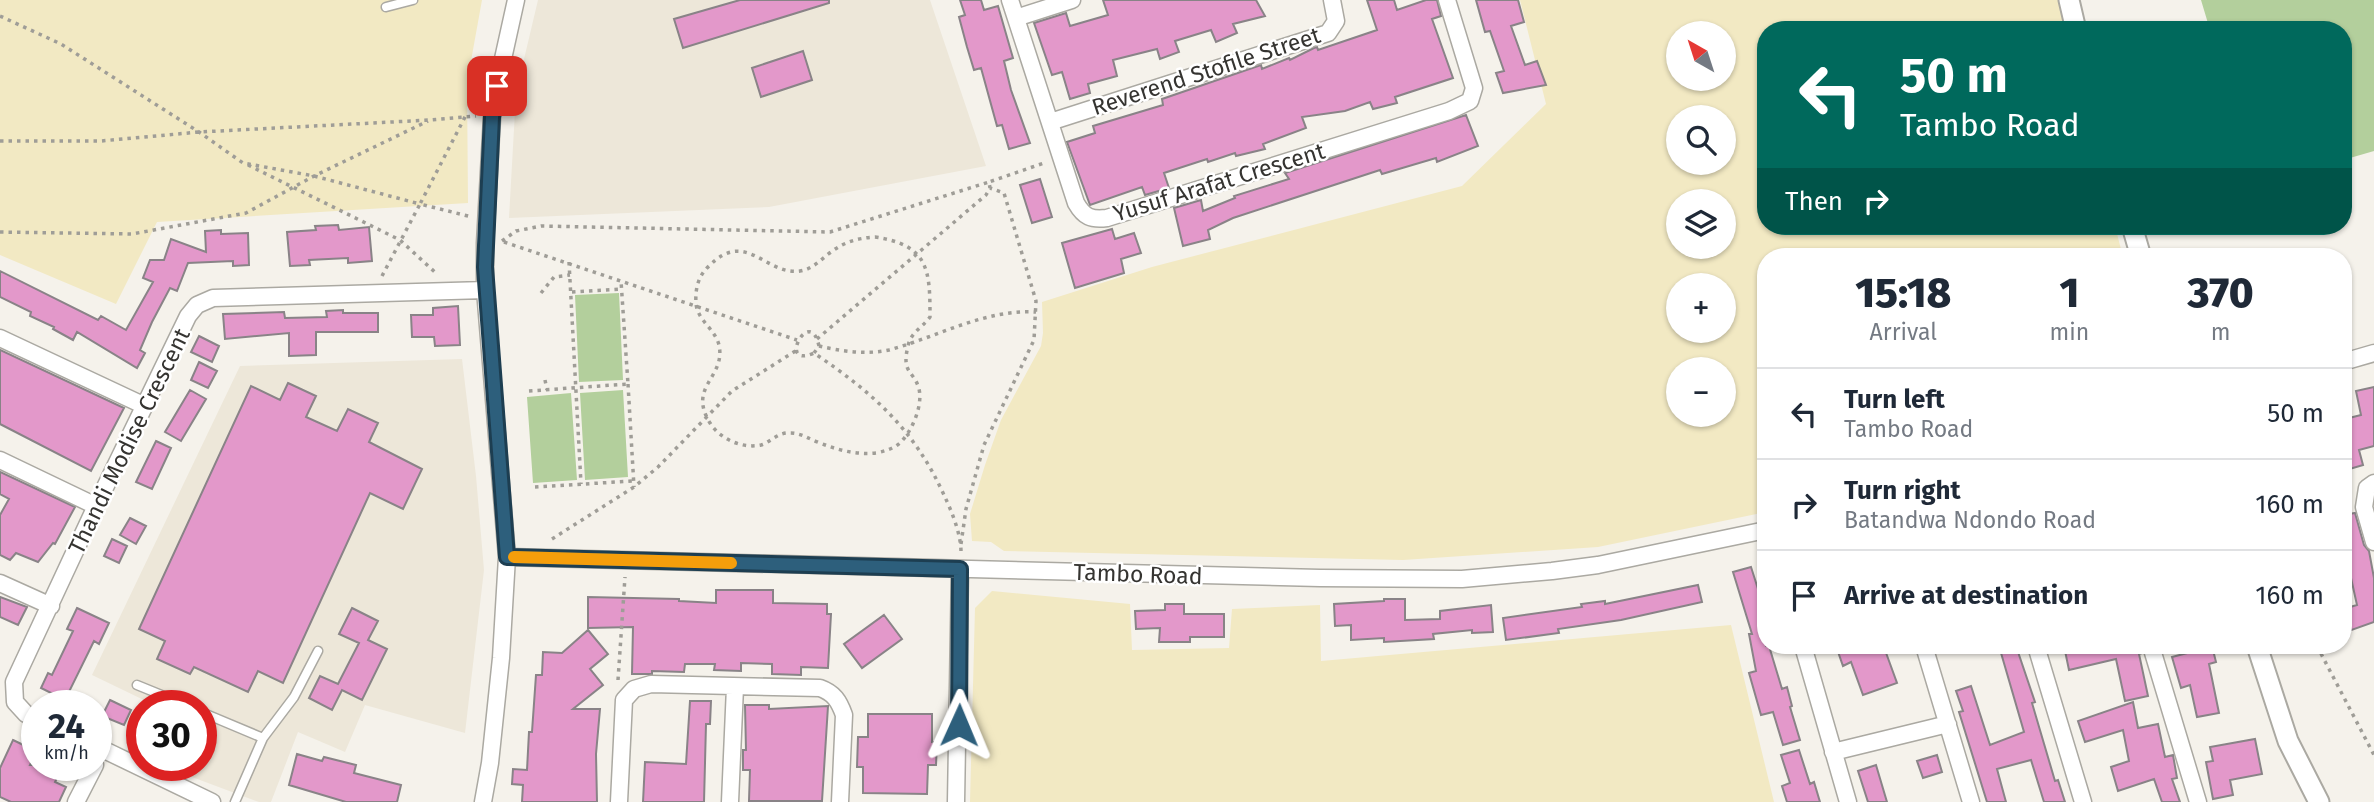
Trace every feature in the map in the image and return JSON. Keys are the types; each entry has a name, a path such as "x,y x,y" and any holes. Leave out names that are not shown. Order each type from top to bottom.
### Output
{"street":[{"path":"483,802 490,763 501,658 507,557 485,290 485,243 494,106 516,0"},
{"name":"Yusuf Arafat Crescent","path":"1010,0 1076,203 1081,212 1095,219 1107,218 1461,106 1469,101 1474,88 1447,0"},
{"path":"1016,18 1072,0"},
{"name":"Reverend Stofile Street","path":"1050,122 1328,33 1336,20 1332,0"},
{"path":"2068,0 2074,21"},
{"name":"Thandi Modise Crescent","path":"21,710 15,702 14,682 96,506 188,317 197,305 213,298 485,290"},
{"path":"0,338 145,406"},
{"path":"2352,359 2374,353"},
{"path":"0,460 96,506"},
{"path":"2374,483 2367,488 2364,507 2374,542"},
{"name":"Tambo Road","path":"507,557 1320,578 1473,578 1598,565 1757,532"},
{"path":"956,802 960,569"},
{"path":"0,583 51,606"},
{"path":"1805,654 1848,802"},
{"path":"1926,654 1971,802"},
{"path":"2038,654 2083,802"},
{"path":"2153,654 2198,802"},
{"path":"2259,654 2284,732 2319,802"},
{"path":"620,802 622,709 627,694 651,684 820,688 836,697 844,715 840,802"},
{"path":"730,802 735,687"},
{"path":"1833,752 1948,724"},
{"path":"112,761 212,802"},
{"path":"76,802 85,781"}],"lane":[{"path":"386,7 413,0"},
{"path":"235,802 263,738 294,697 318,651"},
{"path":"137,685 149,690"},
{"path":"217,719 263,738"}],"path":[{"path":"0,16 61,44 243,163 400,240 454,290"},
{"path":"0,141 101,141 199,132 430,120 466,115 373,294"},
{"path":"0,232 132,234 246,213 314,176 430,120"},
{"path":"502,241 516,231 541,226 830,232 1060,157"},
{"path":"243,163 314,176 486,220"},
{"path":"817,339 986,195 990,188 989,182"},
{"path":"960,569 966,509 984,445 1034,340 1036,301 1004,193 990,188"},
{"path":"874,237 891,239 916,253 929,274 930,317 914,332 908,344 905,361 908,372 919,388 920,400 917,413 900,443 888,451 864,454 841,450 802,434 787,432 763,444 749,446 724,438 716,431 702,403 703,393 719,364 720,351 718,339 699,317 696,306 701,274 713,261 725,254 753,253 786,272 803,271 819,264 844,244 858,238 874,237"},
{"path":"485,243 502,241 797,340"},
{"path":"569,262 581,484"},
{"path":"541,293 554,277 570,275"},
{"path":"621,281 634,487"},
{"path":"572,292 622,289"},
{"path":"818,346 842,352 886,351 995,316 1036,312"},
{"path":"804,333 817,339 818,346 810,356 797,350 797,340 804,333"},
{"path":"541,539 554,539 634,487 658,467 732,391 797,350"},
{"path":"814,353 862,389 907,432 925,456 938,481 961,544"},
{"path":"545,380 547,390"},
{"path":"529,391 628,384"},
{"path":"535,487 633,481"},
{"path":"626,560 617,678 627,694"},
{"path":"2321,654 2374,755"}],"shaded area":[{"path":"538,0 930,0 986,166 769,207 509,218 516,93"},
{"path":"462,359 484,570 465,733 365,705 345,752 298,732 271,802 259,802 203,781 217,781 217,690 126,691 92,675 240,366"}],"green space":[{"path":"2201,0 2374,0 2374,151 2352,157 2352,21 2207,21"},
{"path":"619,293 623,380 579,382 575,295"},
{"path":"623,390 628,477 585,480 580,393"},
{"path":"571,393 577,480 533,483 527,397"}],"sand":[{"path":"0,0 482,0 467,83 468,203 157,222 116,304 0,255"},
{"path":"1520,0 2061,0 2066,21 1757,21 1757,235 2117,235 2121,248 1757,248 1757,514 1598,547 1403,560 1004,551 991,542 972,541 970,514 985,465 1001,420 1041,346 1042,302 1152,267 1462,186 1546,104"},
{"path":"992,591 1130,604 1132,650 1229,648 1232,609 1320,605 1321,661 1731,625 1774,802 970,802 975,608"}],"building":[{"path":"740,0 829,0 829,3 683,48 674,19"},
{"path":"960,0 981,0 984,10 998,6 1013,58 1004,61 1030,143 1009,149 1002,125 997,126 981,68 974,70 967,47 959,17 965,15"},
{"path":"1103,0 1256,0 1265,16 1233,24 1237,33 1216,42 1211,30 1175,41 1179,52 1160,59 1157,49 1113,60 1117,76 1088,84 1090,93 1070,99 1062,72 1052,75 1034,23 1066,13 1070,26 1108,15"},
{"path":"1367,0 1394,0 1397,10 1426,0 1437,0 1441,16 1432,19 1453,78 1395,97 1397,103 1373,109 1370,102 1345,111 1302,117 1306,128 1263,144 1265,149 1236,156 1235,153 1208,162 1207,159 1164,173 1169,188 1145,195 1142,187 1090,205 1067,142 1095,133 1093,126 1163,105 1162,99 1261,65 1262,69 1289,58 1290,60 1317,47 1318,50 1377,30"},
{"path":"1476,0 1518,0 1524,22 1511,26 1525,65 1537,61 1546,85 1503,93 1496,73 1504,71 1490,31 1485,32"},
{"path":"803,51 812,80 761,97 752,68"},
{"path":"1466,115 1478,146 1437,162 1436,158 1382,174 1380,170 1233,218 1208,230 1210,239 1183,246 1174,208 1201,200 1203,211 1235,198 1234,196 1289,179 1285,173"},
{"path":"1040,179 1052,217 1032,223 1020,185"},
{"path":"338,225 339,230 369,227 372,261 348,263 348,258 309,260 310,265 290,266 287,232 316,230 315,226"},
{"path":"1112,229 1115,239 1134,233 1141,253 1121,259 1124,273 1075,288 1062,243"},
{"path":"221,230 221,234 248,233 249,265 233,266 233,261 188,263 177,291 170,288 152,322 140,350 145,353 137,368 77,332 73,340 30,316 31,312 0,297 0,271 98,320 101,316 126,330 153,282 143,278 150,260 164,260 171,239 206,252 205,231"},
{"path":"458,306 460,345 435,346 434,337 412,337 411,315 433,315 433,308"},
{"path":"343,310 343,313 378,313 378,332 316,332 316,355 289,356 289,333 225,339 223,314 284,312 285,318 327,317 326,311"},
{"path":"199,336 219,346 212,362 191,352"},
{"path":"0,350 124,408 91,471 0,424"},
{"path":"199,362 217,371 208,388 191,380"},
{"path":"288,383 316,396 306,417 337,431 348,409 378,423 369,442 422,469 403,509 370,493 283,683 258,671 248,692 194,667 190,674 157,659 165,641 139,629 251,386 280,400"},
{"path":"2374,387 2374,446 2359,450 2363,465 2352,468 2352,417 2361,415 2356,391"},
{"path":"190,390 206,399 181,441 165,432"},
{"path":"156,441 171,448 152,489 136,482"},
{"path":"0,472 75,507 55,544 53,543 38,562 16,553 10,560 0,555 0,515 9,499 0,494"},
{"path":"2355,513 2364,545 2369,551 2374,578 2374,622 2352,630 2352,606 2357,605 2352,582 2352,514"},
{"path":"130,518 146,526 136,544 120,535"},
{"path":"112,539 127,546 119,563 104,556"},
{"path":"1751,567 1757,586 1757,654 1771,654 1782,689 1787,687 1800,740 1783,745 1773,712 1761,715 1749,673 1756,671 1749,634 1752,634 1733,572"},
{"path":"1698,585 1702,602 1621,620 1558,629 1559,633 1506,640 1503,618 1582,607 1581,604 1605,601 1605,604"},
{"path":"716,590 773,590 773,603 827,604 827,614 831,614 828,668 801,667 801,675 772,674 772,664 741,663 741,671 714,670 715,664 685,664 684,672 652,671 652,674 632,674 633,627 588,628 588,597 679,599 716,603"},
{"path":"0,597 27,607 18,625 0,617"},
{"path":"1405,599 1405,620 1440,619 1440,611 1491,605 1493,632 1472,633 1472,630 1433,634 1434,639 1384,642 1384,638 1351,640 1351,625 1335,626 1334,604"},
{"path":"1165,604 1184,604 1184,614 1224,614 1224,637 1190,637 1190,642 1159,642 1160,628 1136,629 1135,611 1165,610"},
{"path":"77,608 109,623 99,644 94,641 70,690 45,690 41,688 48,673 52,675 73,631 67,629"},
{"path":"352,608 378,621 368,640 387,649 362,700 342,690 332,710 309,698 320,676 338,684 359,643 339,634"},
{"path":"884,615 902,639 862,668 844,644"},
{"path":"588,630 608,654 590,669 603,685 573,709 600,709 596,754 597,802 522,802 523,785 512,784 513,769 527,770 536,675 542,675 543,652 562,653"},
{"path":"1839,654 1886,654 1897,683 1863,695 1851,662 1843,666"},
{"path":"2001,654 2019,654 2035,702 2032,703 2055,781 2058,780 2065,802 2044,802 2031,760 1997,769 2006,802 1987,802 1959,712 1963,711 1956,691 1971,686 1990,745 2024,732"},
{"path":"2066,654 2139,654 2148,696 2125,701 2116,659 2069,670"},
{"path":"2184,654 2214,654 2216,662 2209,664 2219,713 2197,717 2190,685 2181,688 2172,657"},
{"path":"112,701 126,708 124,725 112,720"},
{"path":"690,701 711,701 710,724 706,724 704,802 643,802 645,762 686,764"},
{"path":"2133,702 2138,728 2158,724 2165,757 2173,755 2177,778 2172,779 2180,802 2162,802 2154,779 2118,791 2111,767 2129,761 2123,730 2085,742 2078,721"},
{"path":"745,705 769,705 769,709 828,706 822,801 749,801 750,770 743,770 743,750 746,750"},
{"path":"868,714 932,714 932,742 937,742 936,765 928,765 927,794 863,793 863,767 857,767 858,737 868,737"},
{"path":"2255,739 2262,774 2230,780 2233,795 2213,799 2206,762 2213,761 2210,747"},
{"path":"13,740 21,744 21,781 55,781 66,787 59,802 11,802 0,797 0,768"},
{"path":"1799,750 1810,784 1814,782 1820,802 1787,802 1782,786 1790,783 1781,755"},
{"path":"297,754 322,761 324,757 356,765 354,773 401,785 397,802 346,802 289,785"},
{"path":"1937,755 1942,772 1923,778 1917,761"},
{"path":"1876,765 1887,802 1868,802 1858,771"}],"slow traffic":[{"path":"514,557 731,563"}],"route":[{"path":"497,86 492,117 485,290 507,557 960,569 959,725"}]}
